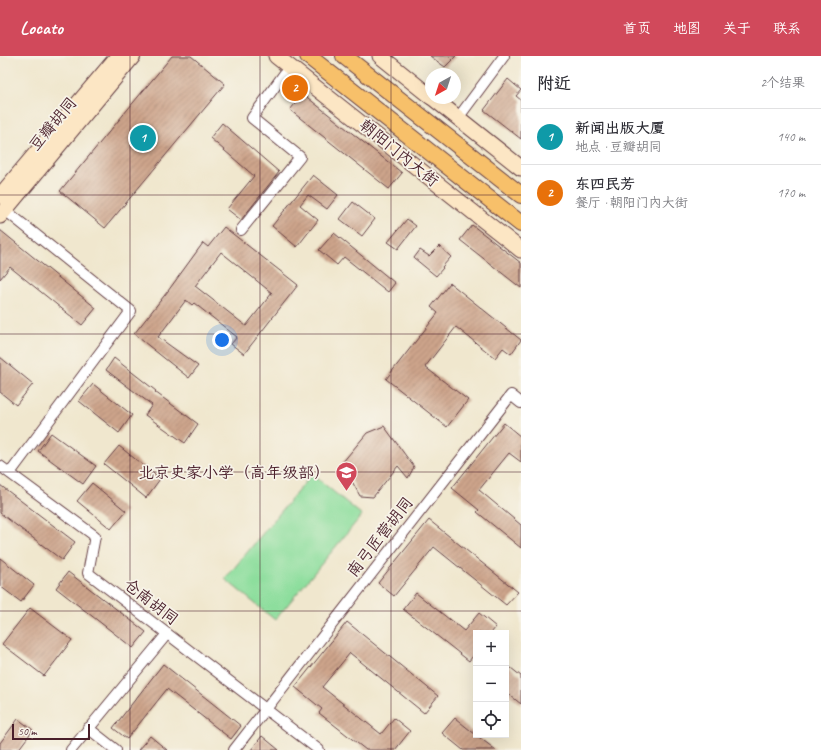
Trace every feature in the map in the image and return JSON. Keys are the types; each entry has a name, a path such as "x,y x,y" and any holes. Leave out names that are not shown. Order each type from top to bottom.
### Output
{"main road":[{"name":"朝阳门内大街","path":"308,56 521,224"},
{"path":"344,56 521,195"}],"street":[{"path":"10,474 131,311 2,207 118,56"},
{"name":"豆瓣胡同","path":"2,207 133,56"},
{"name":"朝阳门内大街","path":"276,56 521,250"},
{"path":"380,56 425,91"},
{"path":"458,118 504,56"},
{"path":"241,230 300,157 252,118 290,66"},
{"path":"441,104 521,168"},
{"name":"南弓匠营胡同","path":"266,708 511,394 521,403"},
{"name":"仓南胡同","path":"0,466 95,536 88,573 319,750"},
{"path":"71,750 167,634"},
{"path":"234,750 266,708"},
{"path":"88,728 116,750"}],"green space":[{"path":"312,474 362,515 275,620 225,579"}],"building":[{"path":"172,56 191,56 225,84 105,228 60,191"},
{"path":"430,56 456,56 445,67"},
{"path":"508,79 521,90 516,96 521,100 521,139 484,110"},
{"path":"303,94 402,173 389,189 290,110"},
{"path":"222,123 279,172 241,220 227,209 254,176 210,138"},
{"path":"313,175 338,195 327,209 308,195 300,205 318,220 297,247 272,226"},
{"path":"353,202 375,219 362,236 340,219"},
{"path":"407,219 416,226 398,249 388,242"},
{"path":"472,225 521,263 521,288 460,240"},
{"path":"224,227 298,285 244,354 231,344 237,337 194,303 192,305 186,300 158,337 198,366 189,378 134,334 203,243 208,247","holes":["221,252 272,293 246,326 195,286"]},
{"path":"0,230 96,308 82,325 10,267 0,279"},
{"path":"334,233 395,283 388,292 344,257 337,265 319,250"},
{"path":"439,246 451,257 436,276 414,258 420,250 429,256"},
{"path":"450,283 521,340 511,354 503,348 495,358 456,327 425,367 468,400 447,427 386,379 438,313 431,307"},
{"path":"0,357 33,384 16,405 0,392"},
{"path":"114,358 156,391 155,392 198,424 185,443 145,415 152,405 106,370"},
{"path":"93,384 132,415 119,433 79,401"},
{"path":"504,423 521,437 521,462 509,453 479,490 521,525 521,548 477,512 479,510 452,488"},
{"path":"384,426 414,467 408,478 398,466 373,497 360,496 342,463 367,433"},
{"path":"51,433 96,466 83,484 38,451"},
{"path":"119,446 160,479 146,498 104,464"},
{"path":"92,483 126,511 111,529 77,501"},
{"path":"0,485 75,542 62,560 0,513"},
{"path":"429,520 518,592 506,605 434,547 394,596 378,583"},
{"path":"0,558 34,585 21,602 0,586"},
{"path":"68,572 146,632 133,648 56,588"},
{"path":"416,593 464,631 479,613 496,627 494,630 473,630 473,656 469,661 403,609"},
{"path":"30,608 72,640 44,676 2,644"},
{"path":"347,622 438,696 424,713 350,653 322,687 381,734 394,718 410,731 395,750 366,750 319,713 322,709 295,687"},
{"path":"163,664 241,726 231,739 167,689 127,739 113,728"},
{"path":"509,666 521,676 521,704 509,694"},
{"path":"455,718 473,733 473,738 480,738 496,750 463,750 442,733"},
{"path":"18,719 33,730 18,750 0,750 0,743"},
{"path":"150,736 167,750 138,750"},
{"path":"262,736 279,750 251,750"}],"place":[{"name":"东四民芳","path":"295,88"},
{"name":"新闻出版大厦","path":"143,138"},
{"name":"北京史家小学（高年级部）","path":"346,492"}]}
